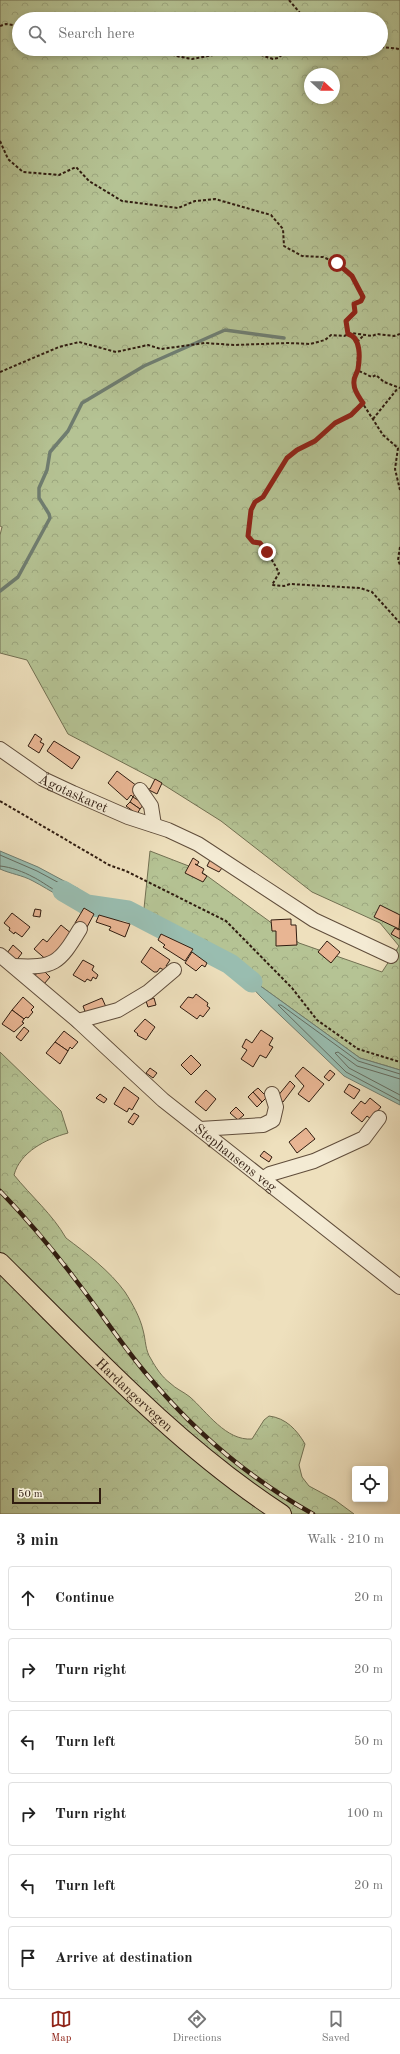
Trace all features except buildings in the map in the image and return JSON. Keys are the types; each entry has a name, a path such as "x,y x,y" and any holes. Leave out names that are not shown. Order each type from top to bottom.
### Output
{"main road":[{"name":"Hardangervegen","path":"0,1262 157,1416 210,1462 282,1514"}],"street":[{"name":"Ågotaskaret","path":"0,749 43,778 62,788 128,817 180,835 218,856 272,894 314,920 391,956"},
{"path":"140,790 151,806 154,825"},
{"name":"Ågotaskaret","path":"272,894 276,903 293,917"},
{"path":"14,966 49,966 61,957 80,929"},
{"name":"Stephansens veg","path":"0,955 78,1021 152,1090 400,1287"},
{"path":"78,1021 118,1010 148,992 174,970"},
{"path":"200,1129 263,1125 273,1120 276,1107 272,1094"},
{"path":"263,1179 270,1174 314,1162 364,1138 379,1118"}],"path":[{"path":"289,0 299,12"},
{"path":"0,26 6,24 12,25"},
{"path":"388,47 400,49"},
{"path":"176,56 192,59 208,56"},
{"path":"264,56 273,59 280,56"},
{"path":"0,141 8,159 23,172 59,175 76,167 89,181 122,201 178,208 195,201 215,199 271,215 283,229 284,246 302,256 323,257 337,263 352,276 363,297 361,301 354,304 355,312 346,321 349,334 357,342 360,350 358,369 354,375 354,385 356,393 383,435 399,448 395,469 400,490"},
{"path":"0,372 59,347 79,342 116,352 148,345 161,349 206,343 234,345 302,345 325,340 331,335 349,334 372,336 380,334 394,336 400,334"},
{"path":"357,342 363,336"},
{"path":"358,369 359,372 372,377 376,375 384,382 399,388 373,418"},
{"path":"363,403 351,415 335,423 315,441 297,450 287,458 263,497 255,502 248,536 253,542 260,543 270,555 274,567 278,570 277,577 272,585 313,584 360,588 372,592 400,623"},
{"path":"400,547 398,560 400,565"},
{"path":"0,801 109,865 134,874 226,921 292,988 317,1020 358,1049 400,1062"}],"green space":[{"path":"0,0 400,0 400,1070 360,1058 230,964 143,918 150,851 199,870 299,943 382,972 399,946 380,923 312,892 221,821 156,780 68,734 27,660 0,653 0,535 2,527 0,526"},
{"path":"0,1052 61,1111 68,1133 43,1143 28,1153 17,1167 14,1175 48,1213 66,1238 90,1256 119,1284 125,1292 140,1320 149,1356 159,1372 172,1385 190,1397 225,1431 234,1435 252,1439 264,1420 269,1416 286,1422 295,1430 305,1444 299,1465 302,1477 309,1486 335,1500 354,1514 0,1514"}],"water":[{"path":"0,851 38,867 79,889 87,905 65,899 29,879 0,869"},
{"path":"230,964 360,1058 400,1070 400,1105 344,1076 261,997"}],"waterway":[{"path":"0,591 18,577 50,518 39,498 39,488 47,470 50,452 68,431 82,403 144,366 225,330 284,338"},
{"path":"63,891 87,905 128,911 230,964 252,982"}],"railway":[{"path":"0,1191 50,1247 140,1366 185,1417 225,1453 267,1486 313,1514"}],"route":[{"path":"267,552 260,543 253,542 248,536 251,510 255,502 263,497 264,492 287,458 297,450 315,441 335,423 351,415 363,403 356,393 354,385 354,375 358,369 357,364 360,350 354,338 348,334 346,321 349,315 355,312 354,304 361,301 363,297 352,276 337,263"}]}
